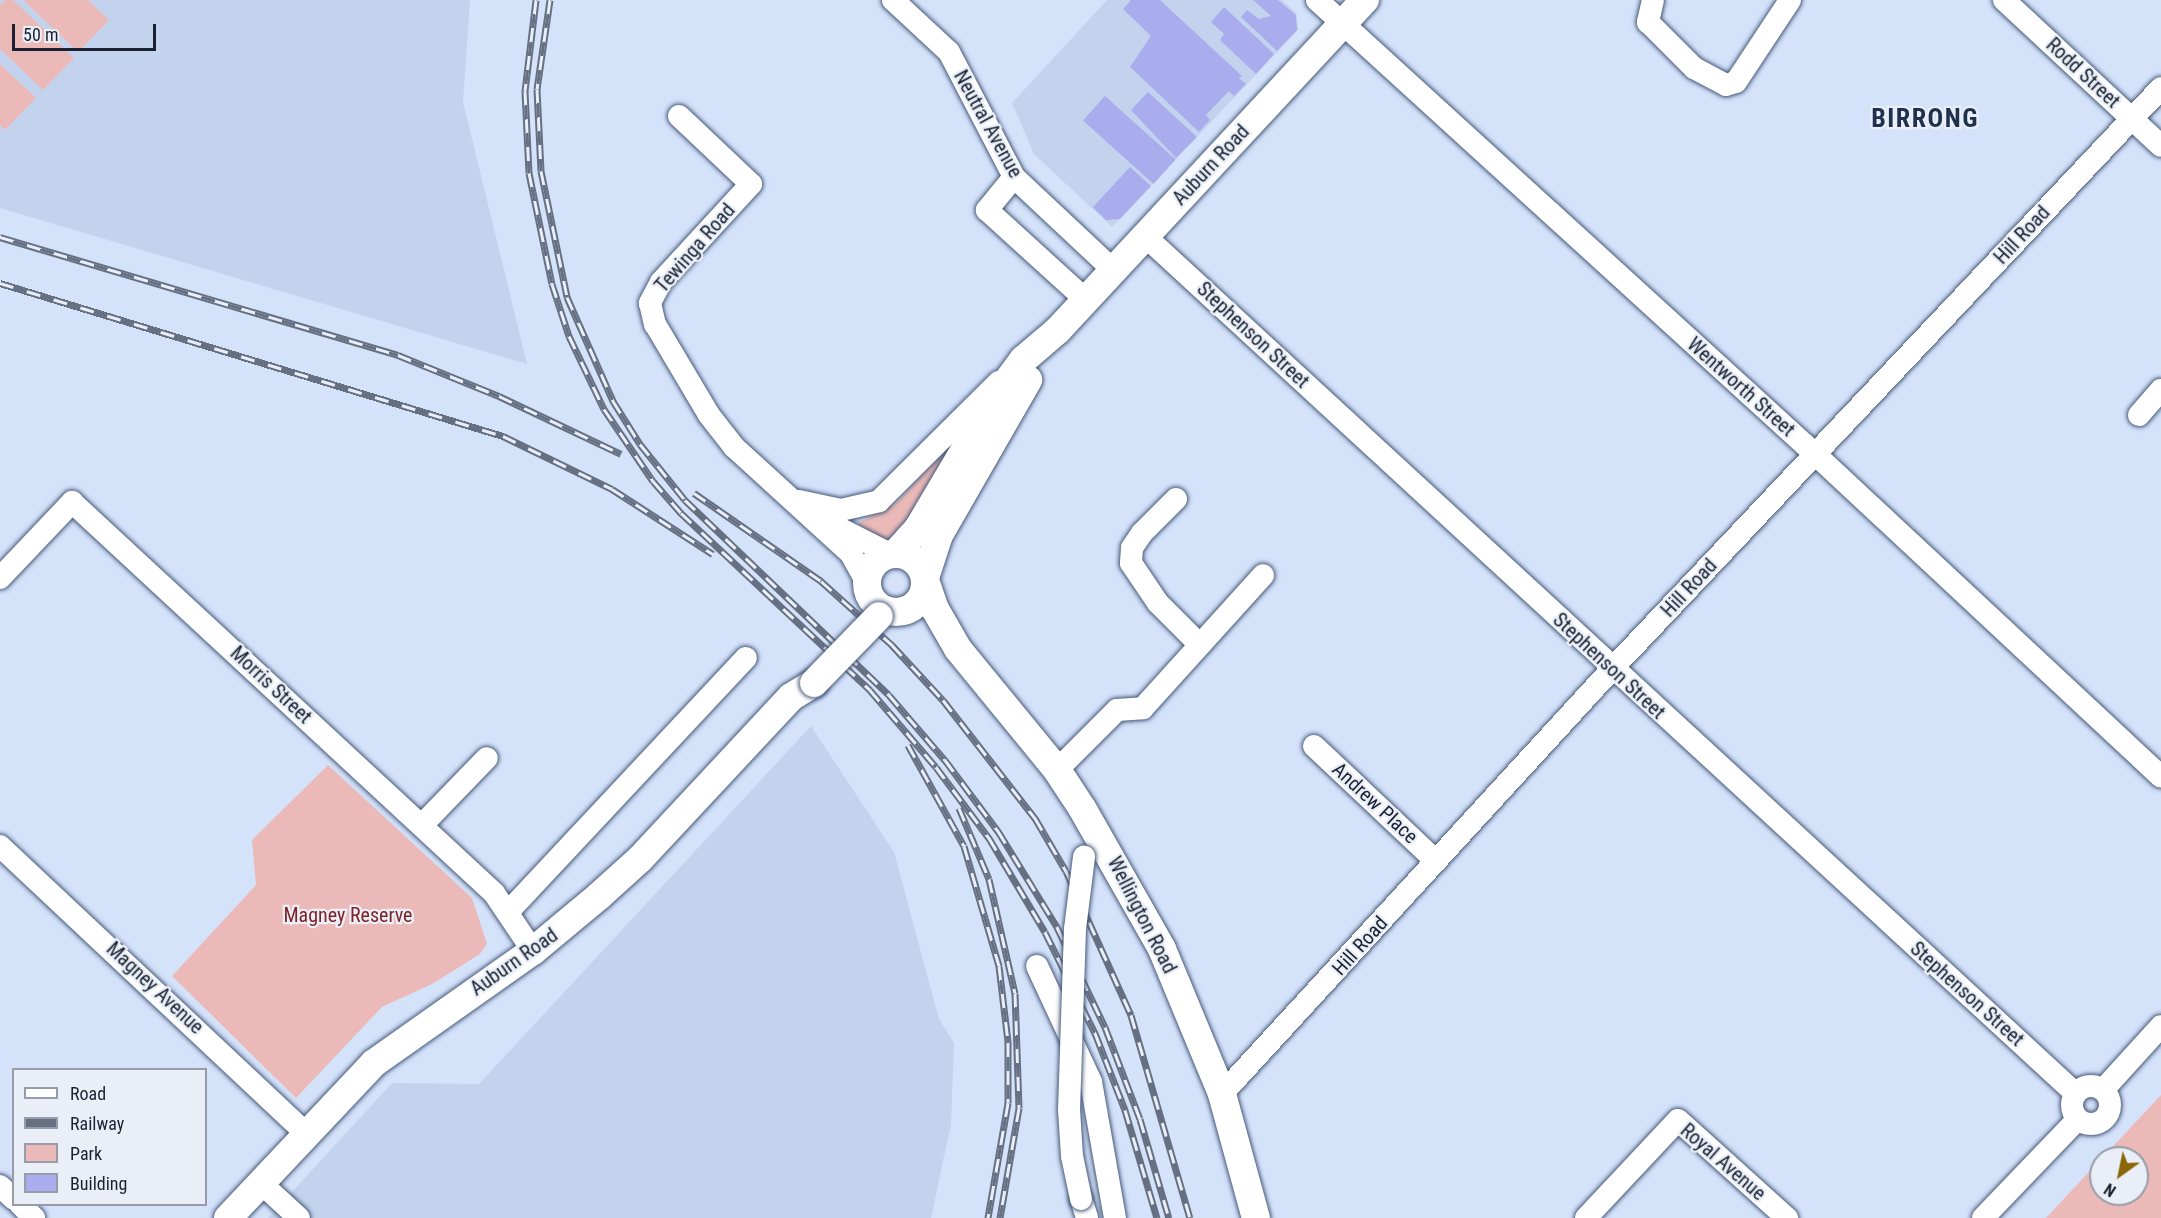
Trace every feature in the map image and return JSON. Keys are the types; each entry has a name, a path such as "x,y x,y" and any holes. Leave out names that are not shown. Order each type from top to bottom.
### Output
{"main road":[{"name":"Auburn Road","path":"893,554 919,527 997,394 1023,360 1058,330 1365,0"},
{"name":"Auburn Road","path":"925,580 939,535 1058,330"},
{"path":"893,554 915,560 925,580 916,604 879,603 872,567 893,554"},
{"name":"Wellington Road","path":"925,580 935,609 958,649 1056,770 1094,850 1162,949 1222,1094 1256,1218"},
{"name":"Auburn Road","path":"228,1218 391,1049 533,951 640,860 879,603"},
{"name":"Wellington Road","path":"879,603 958,649"}],"street":[{"name":"Neutral Avenue","path":"892,0 949,52 1014,177 1113,270"},
{"name":"Wentworth Street","path":"1317,0 1815,454 2161,777"},
{"path":"1653,0 1648,22 1694,68 1726,85 1736,82 1790,0"},
{"name":"Rodd Street","path":"2004,0 2161,146"},
{"name":"Hill Road","path":"1222,1094 1612,669 2161,88"},
{"name":"Tewinga Road","path":"679,116 751,184 661,282 651,303 651,314 709,415 734,447 851,554 879,603"},
{"path":"1014,177 987,210 1086,300"},
{"name":"Stephenson Street","path":"1145,236 1612,669 2075,1093"},
{"name":"Auburn Road","path":"796,502 841,510 879,501 1023,360"},
{"path":"2139,415 2161,390"},
{"path":"1176,499 1142,533 1132,548 1131,563 1158,603 1200,645"},
{"name":"Morris Street","path":"0,578 72,502 494,893 533,951"},
{"name":"Tewinga Road","path":"796,502 869,546 893,554"},
{"path":"1056,770 1117,710 1143,708 1263,575"},
{"path":"508,912 746,658"},
{"name":"Andrew Place","path":"1314,746 1436,861"},
{"path":"422,825 487,758"},
{"name":"Magney Avenue","path":"0,846 307,1134"},
{"path":"1084,1209 1072,1156 1069,1110 1075,929 1094,850"},
{"path":"1036,966 1091,1082 1115,1218"},
{"path":"2103,1090 2161,1026"},
{"path":"2085,1086 2103,1090 2110,1101 2106,1118 2095,1125 2077,1120 2071,1110 2075,1093 2085,1086"},
{"name":"Royal Avenue","path":"1586,1218 1678,1120 1787,1218"},
{"path":"1983,1218 2077,1120"},
{"path":"262,1184 299,1218"},
{"path":"0,1186 12,1197"},
{"path":"22,1206 34,1218"}],"shaded area":[{"path":"0,0 470,0 463,102 527,364 0,208"},
{"path":"1107,0 1282,0 1296,13 1298,30 1112,227 1034,154 1012,103"},
{"path":"811,726 894,852 939,1019 954,1043 951,1124 931,1218 268,1218 392,1083 479,1084"}],"green space":[{"path":"5,0 13,0 74,58 43,90 0,49 0,5"},
{"path":"23,0 88,0 109,20 78,52"},
{"path":"0,64 36,98 5,130 0,125"},
{"path":"961,434 905,533 882,543 858,523 895,504"},
{"name":"Magney Reserve","path":"328,765 472,898 487,944 480,954 432,984 382,1007 296,1098 172,976 256,885 252,840"},
{"path":"2161,1095 2161,1218 2046,1218 2089,1172 2089,1206 2149,1206 2149,1146 2113,1146"}],"building":[{"path":"1131,0 1160,0 1242,76 1239,78 1246,84 1234,96 1229,91 1206,115 1210,120 1199,132 1130,67 1151,36 1123,9"},
{"path":"1253,0 1278,0 1296,15 1297,30 1277,51 1241,17 1247,10 1259,19 1271,16"},
{"path":"1224,7 1274,54 1256,74 1220,40 1224,34 1211,22"},
{"path":"1148,92 1197,137 1176,158 1131,110"},
{"path":"1105,96 1176,160 1154,184 1083,121"},
{"path":"1130,167 1151,186 1120,219 1106,220 1093,207"}],"railway":[{"path":"536,0 525,91 529,173 552,284 569,336 604,409 653,481 681,513 870,690 936,767 989,838 1045,932 1095,1033 1125,1110 1157,1218"},
{"path":"550,0 537,89 541,171 567,297 613,401 640,444 685,500 889,695 945,760 998,831 1057,927 1105,1027 1140,1119 1169,1218"},
{"path":"0,237 398,355 499,396 621,454"},
{"path":"0,283 503,436 612,489 713,554"},
{"path":"694,493 821,581 892,645 943,700 1035,818 1066,871 1131,1015 1190,1218"},
{"path":"908,745 964,846 999,966 1008,1042 1008,1103 988,1218"},
{"path":"959,808 989,879 1015,993 1019,1108 1000,1218"}],"district":[{"name":"BIRRONG","path":"1925,119"}]}
